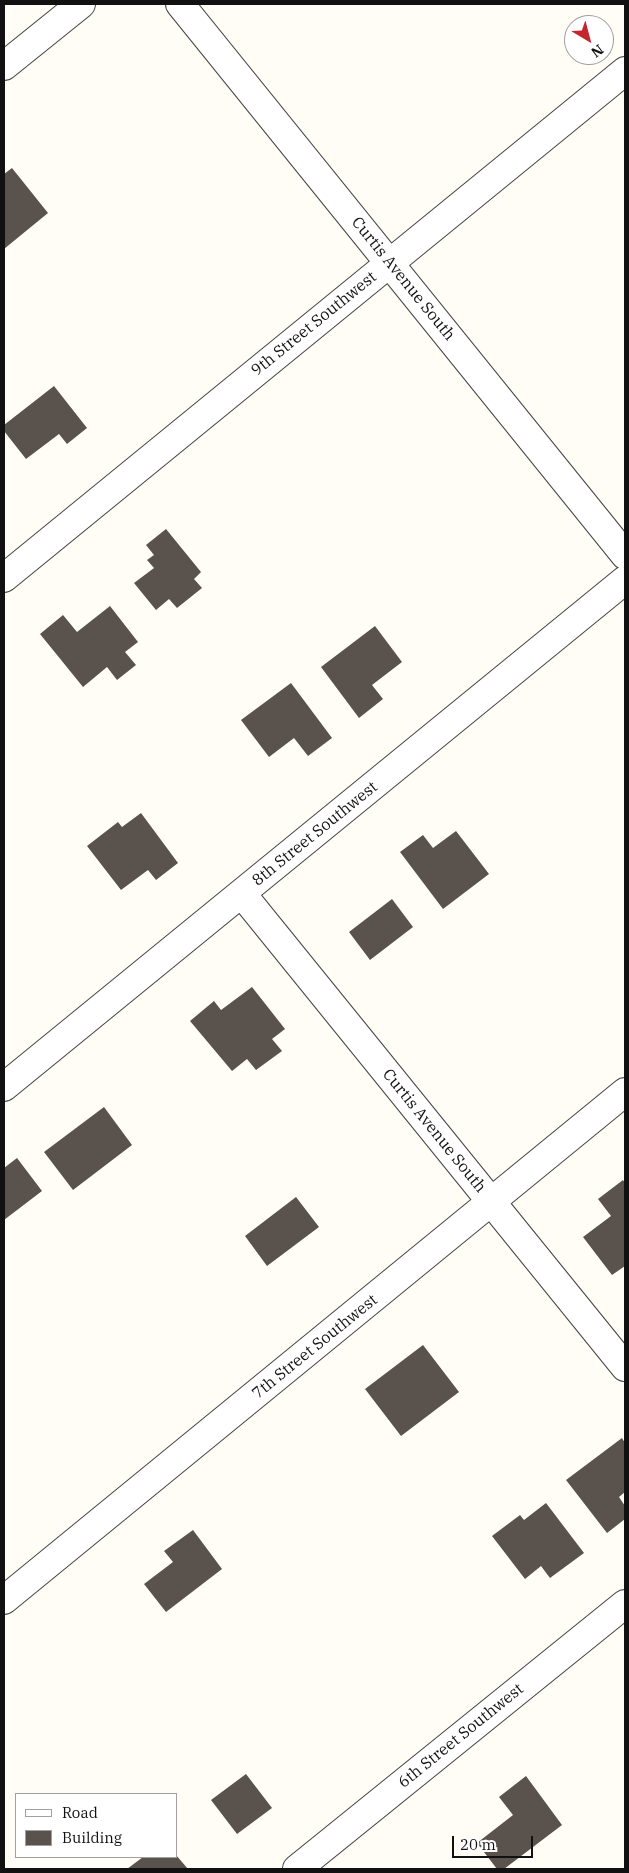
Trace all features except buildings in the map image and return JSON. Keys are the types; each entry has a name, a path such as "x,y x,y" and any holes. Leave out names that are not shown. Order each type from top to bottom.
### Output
{"street":[{"path":"4,66 81,4"},
{"name":"Curtis Avenue South","path":"180,4 625,555"},
{"name":"9th Street Southwest","path":"4,578 625,71"},
{"name":"8th Street Southwest","path":"4,1087 625,580"},
{"name":"Curtis Avenue South","path":"242,894 625,1367"},
{"name":"7th Street Southwest","path":"4,1600 625,1092"},
{"name":"6th Street Southwest","path":"297,1869 625,1604"}]}
